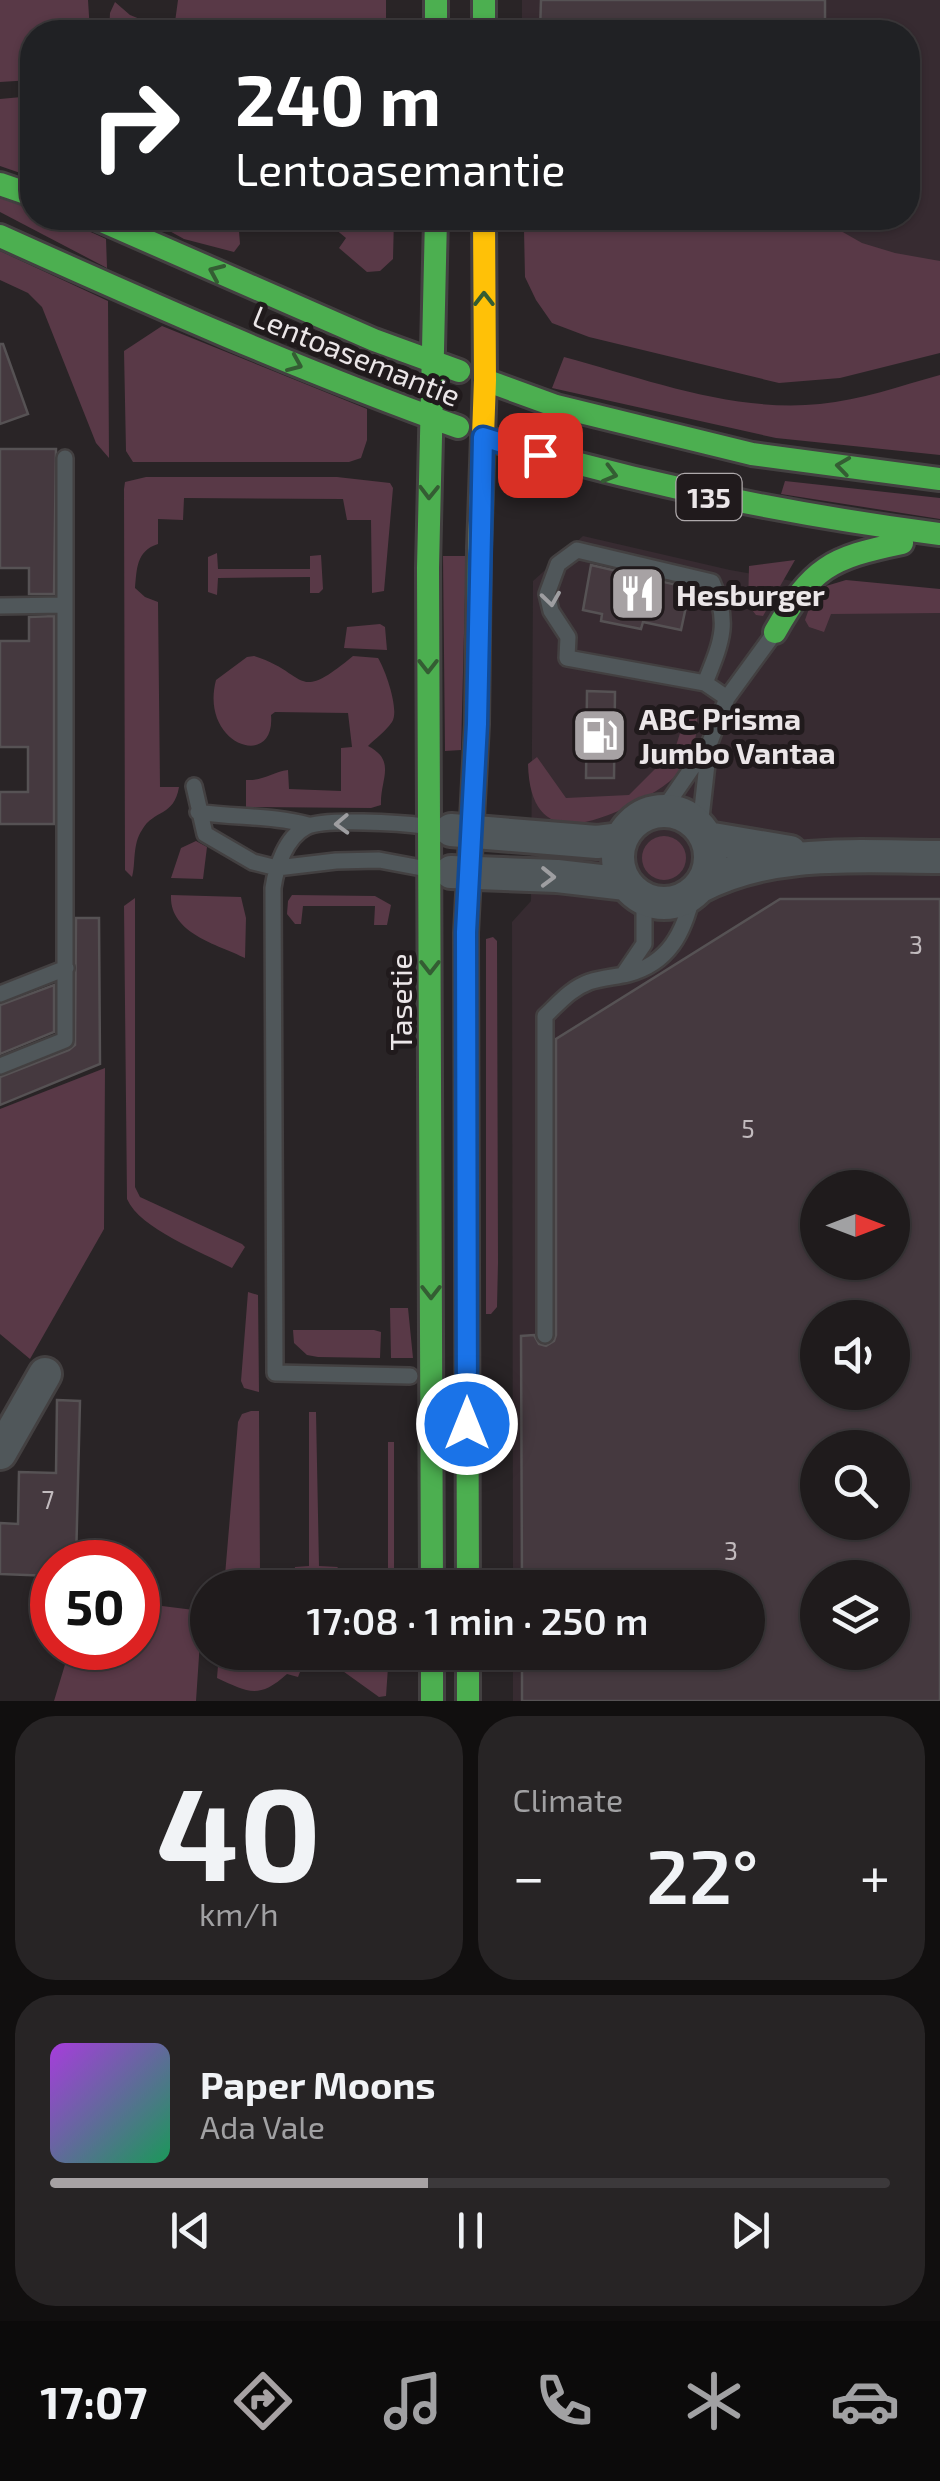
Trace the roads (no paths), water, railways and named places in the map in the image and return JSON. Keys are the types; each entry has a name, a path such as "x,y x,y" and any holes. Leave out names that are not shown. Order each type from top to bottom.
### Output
{"main road":[{"name":"Lentoasemantie","path":"123,230 374,340 556,406 752,454 940,480"},
{"name":"Tasetie","path":"432,1570 429,827 436,230"},
{"path":"468,1570 466,932 485,380 484,230"},
{"name":"Lentoasemantie","path":"0,236 356,390 483,437 609,474 744,506 940,535"},
{"path":"775,632 796,594 828,562 844,554 940,535"},
{"path":"432,1670 432,1701"},
{"path":"468,1670 468,1701"}],"street":[{"path":"635,892 617,856 621,839 636,819 664,810 688,817 704,832 814,857"},
{"path":"429,827 597,842 621,839"},
{"path":"696,890 710,858 704,832"},
{"path":"430,870 557,876 635,892 663,904 679,901 723,875 814,857 940,857"},
{"path":"0,1454 45,1374"}],"lane":[{"path":"0,1066 65,1040 65,458"},
{"path":"704,682 724,634 721,601 712,582 576,550 558,564 547,594 550,611 568,637 567,658 704,682 727,698"},
{"path":"0,606 65,605"},
{"path":"664,810 710,742 727,698 775,632"},
{"path":"704,832 710,742"},
{"path":"194,786 205,834 223,848 253,862 278,868 379,860 430,870"},
{"path":"198,812 237,818 282,818 308,825 390,822 429,827"},
{"path":"308,825 290,841 273,888 275,1373 410,1376"},
{"path":"544,1335 545,1016 569,992 591,981 646,969 667,956 687,919 696,890"},
{"path":"623,975 644,944 635,892"},
{"path":"0,994 66,968"}],"place":[{"name":"Hesburger","path":"637,594"},
{"name":"ABC Prisma Jumbo Vantaa","path":"600,735"}]}
